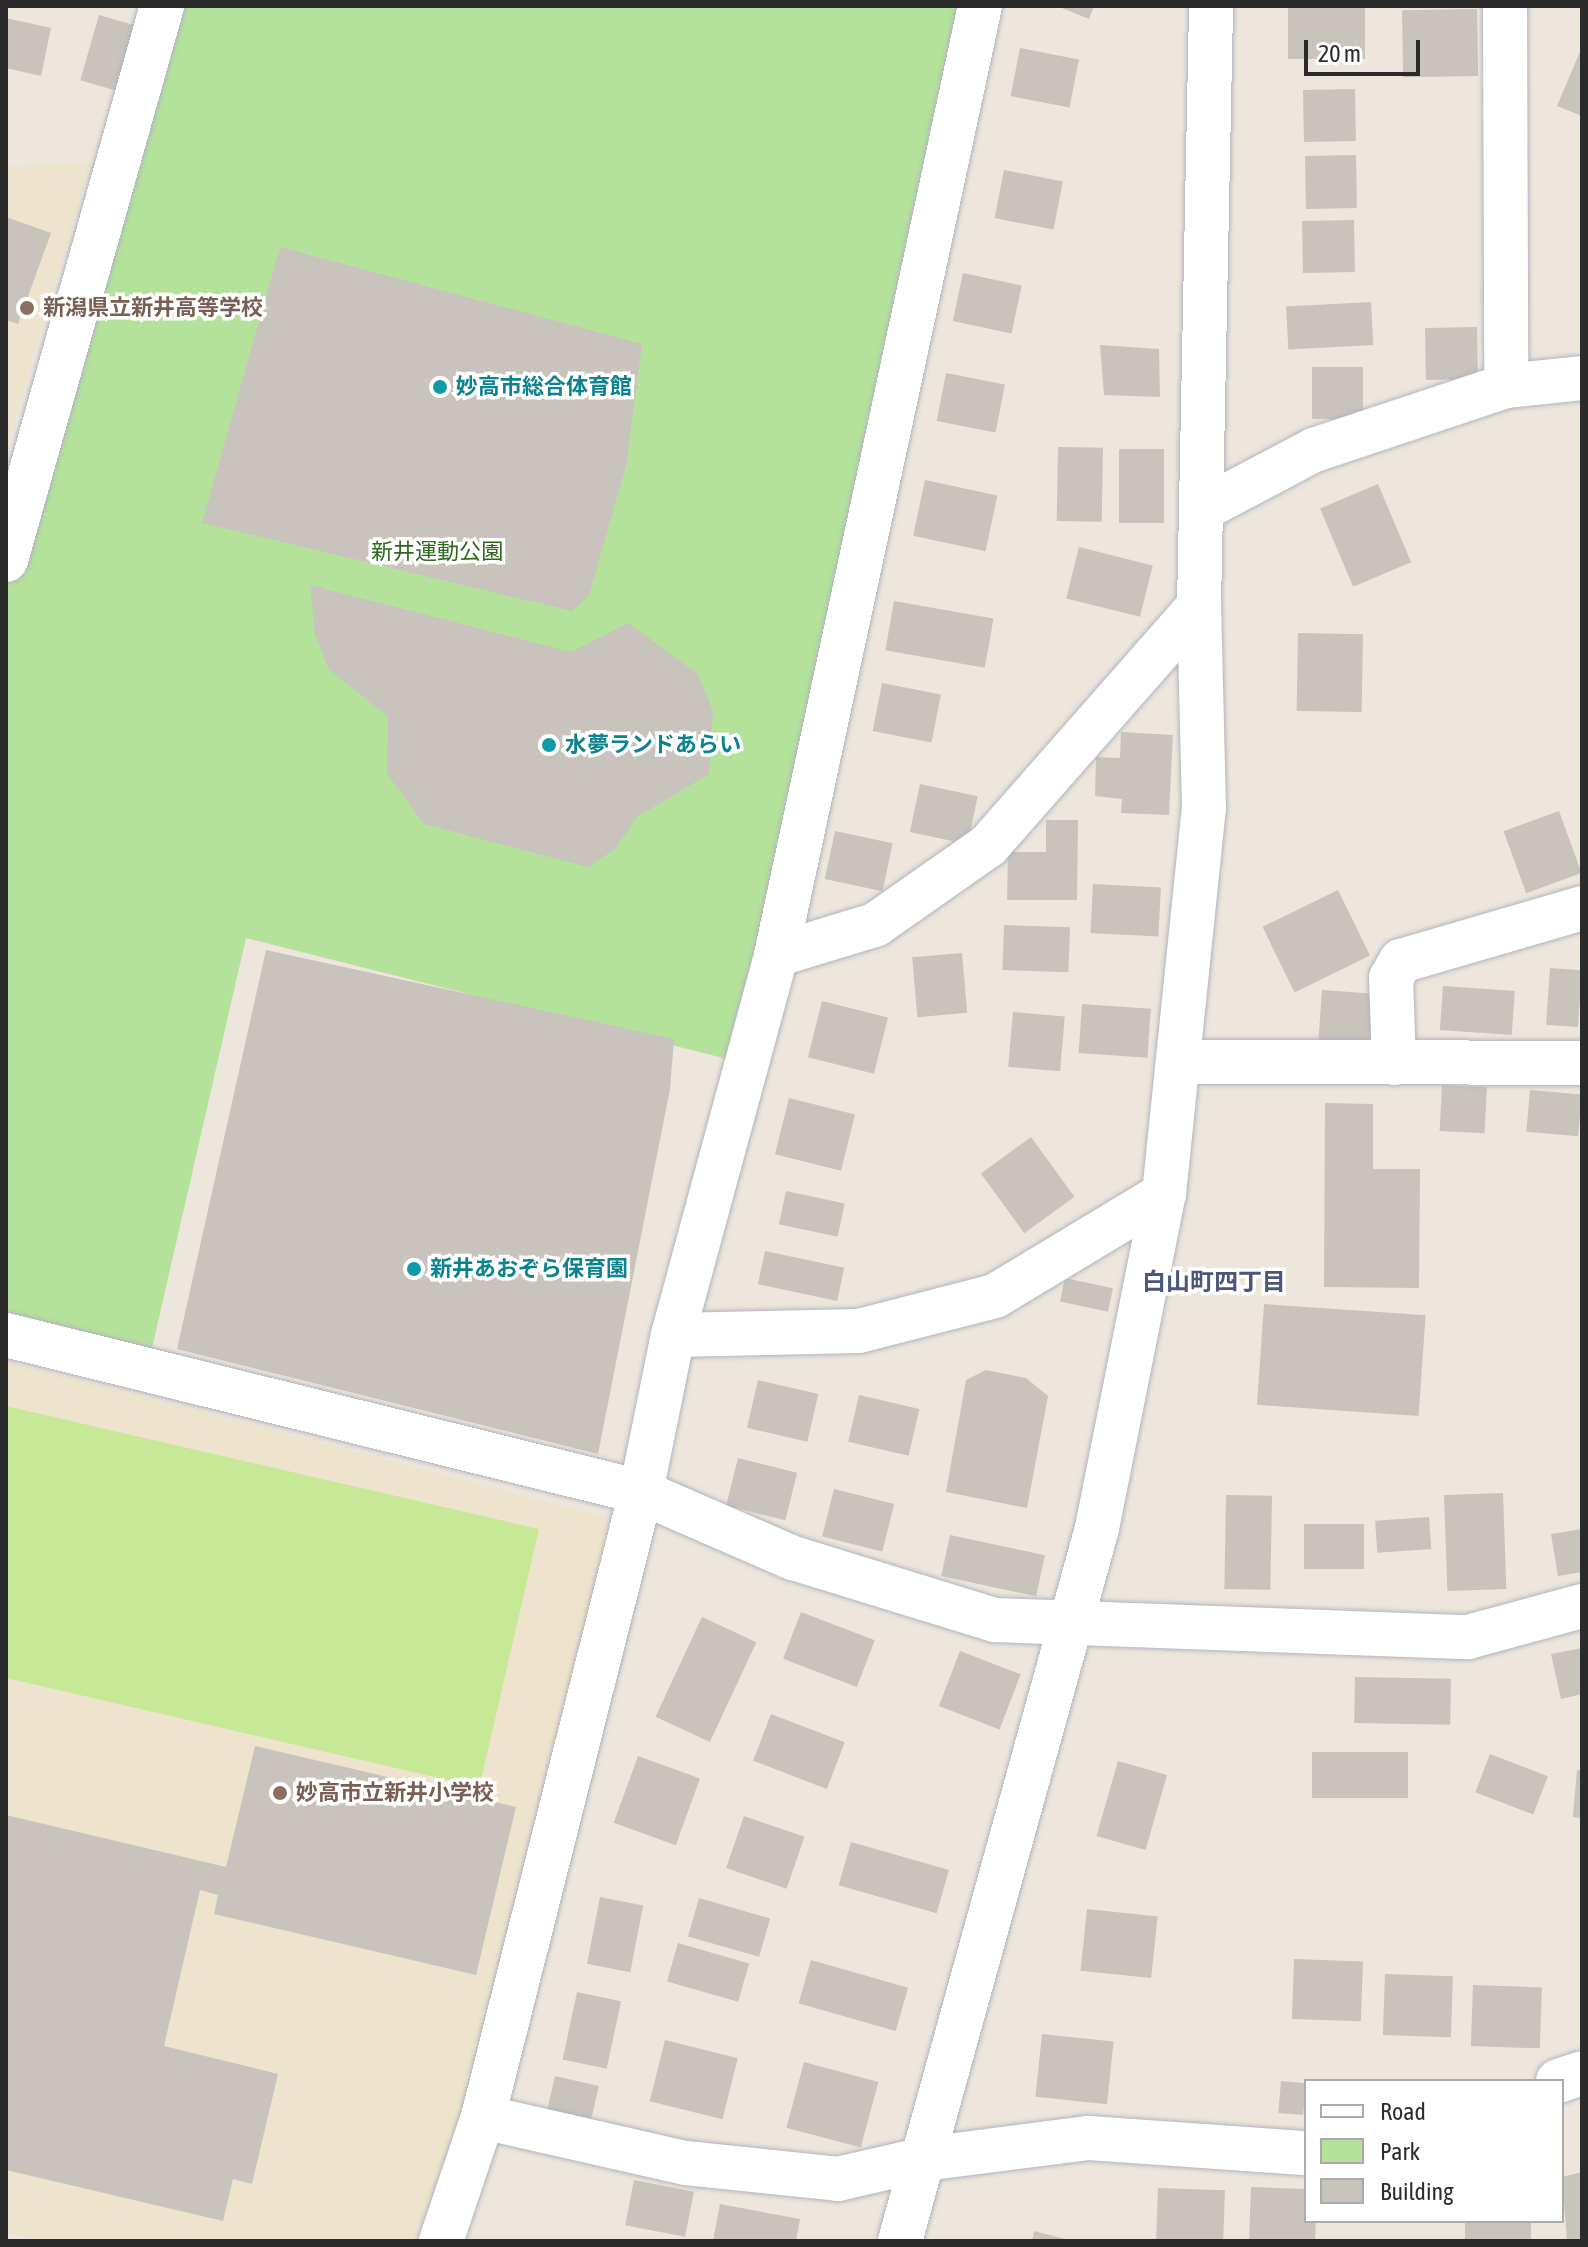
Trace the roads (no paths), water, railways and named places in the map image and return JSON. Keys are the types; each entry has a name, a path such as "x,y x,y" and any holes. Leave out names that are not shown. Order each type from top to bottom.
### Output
{"street":[{"path":"6,560 162,6"},
{"path":"441,2241 483,2117 641,1492 673,1335 776,955 980,6"},
{"path":"900,2241 1070,1625 1164,1194 1204,808 1199,606 1204,508 1211,6"},
{"path":"1505,6 1506,386"},
{"path":"1204,508 1314,450 1506,386 1582,378"},
{"path":"776,955 875,925 988,846 1199,606"},
{"path":"1394,1063 1391,978 1401,961 1582,908"},
{"path":"1179,1062 1582,1063"},
{"path":"673,1335 859,1331 995,1296 1164,1194"},
{"path":"6,1335 641,1492 793,1558 995,1620 1468,1637 1582,1606"},
{"path":"483,2117 686,2163 838,2179 924,2159 1089,2138 1304,2153"}],"place":[{"name":"新潟県立新井高等学校","path":"27,308"},
{"name":"妙高市総合体育館","path":"440,387"},
{"name":"水夢ランドあらい","path":"549,745"},
{"name":"新井あおぞら保育園","path":"414,1269"},
{"name":"妙高市立新井小学校","path":"280,1793"}],"district":[{"name":"白山町四丁目","path":"1214,1282"}],"park label":[{"name":"新井運動公園","path":"437,552"}]}
